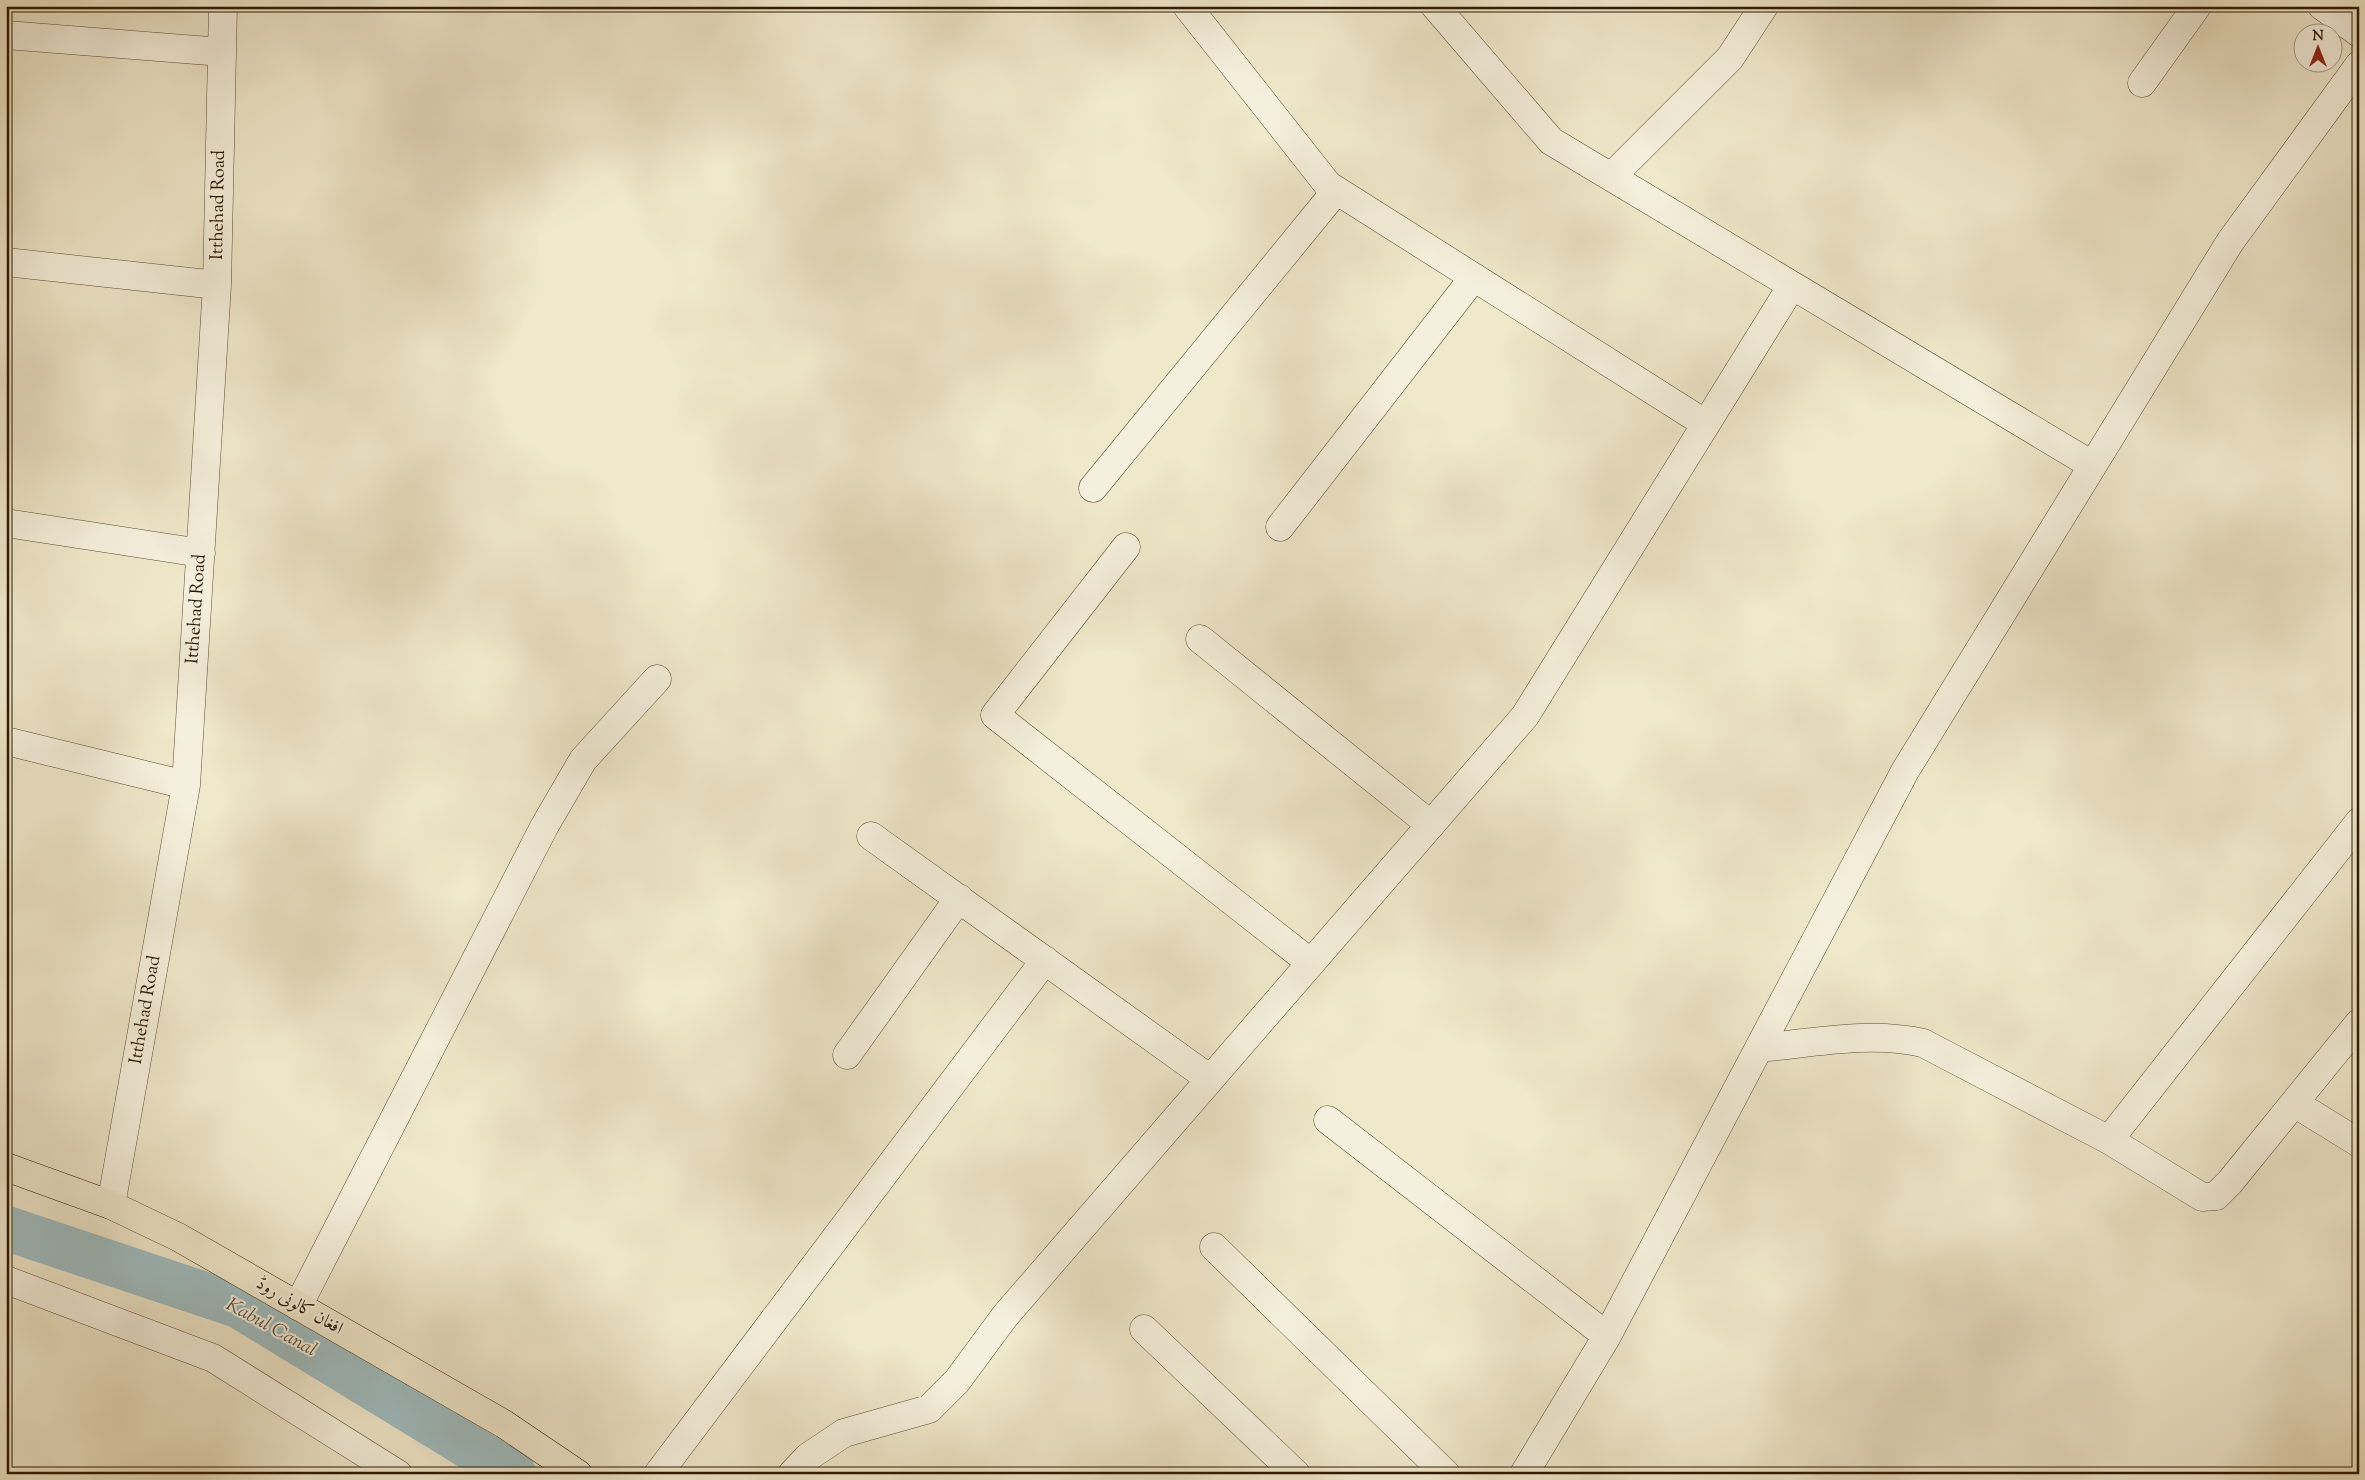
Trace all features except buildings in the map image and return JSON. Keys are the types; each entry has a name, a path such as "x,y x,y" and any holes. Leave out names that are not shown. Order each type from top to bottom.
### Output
{"main road":[{"name":"افغان کالونی روڈ","path":"6,1167 111,1206 178,1237 504,1424 578,1474"}],"street":[{"name":"Itthehad Road","path":"111,1206 186,785 217,285 223,6"},
{"path":"1187,6 1328,185 1706,424"},
{"path":"1435,6 1551,141 2092,465"},
{"path":"1611,177 1730,58 1764,6"},
{"path":"2142,83 2197,6"},
{"path":"2322,6 2359,34"},
{"path":"6,35 222,52"},
{"path":"1524,1474 1608,1336 1905,771 2230,242 2359,65"},
{"path":"1093,488 1336,191"},
{"path":"6,262 217,285"},
{"path":"1280,527 1474,278"},
{"path":"792,1474 808,1457 844,1433 929,1409 957,1381 1005,1316 1525,716 1792,287"},
{"path":"6,523 201,553"},
{"path":"1126,547 994,715 1311,963"},
{"path":"1200,639 1431,825"},
{"path":"298,1306 565,789 583,760 657,679"},
{"path":"6,741 186,785"},
{"path":"2108,1140 2359,822"},
{"path":"872,836 1210,1079"},
{"path":"847,1055 959,898"},
{"path":"658,1474 1045,960"},
{"path":"1760,1048 1874,1037 1898,1037 1923,1043 2108,1140 2202,1197 2216,1196 2230,1182 2359,1024"},
{"path":"2294,1103 2359,1143"},
{"path":"1328,1120 1608,1336"},
{"path":"1214,1247 1446,1474"},
{"path":"6,1280 213,1358 398,1474"},
{"path":"1144,1329 1296,1474"}],"waterway":[{"name":"Kabul Canal","path":"6,1228 239,1306 514,1474"}]}
